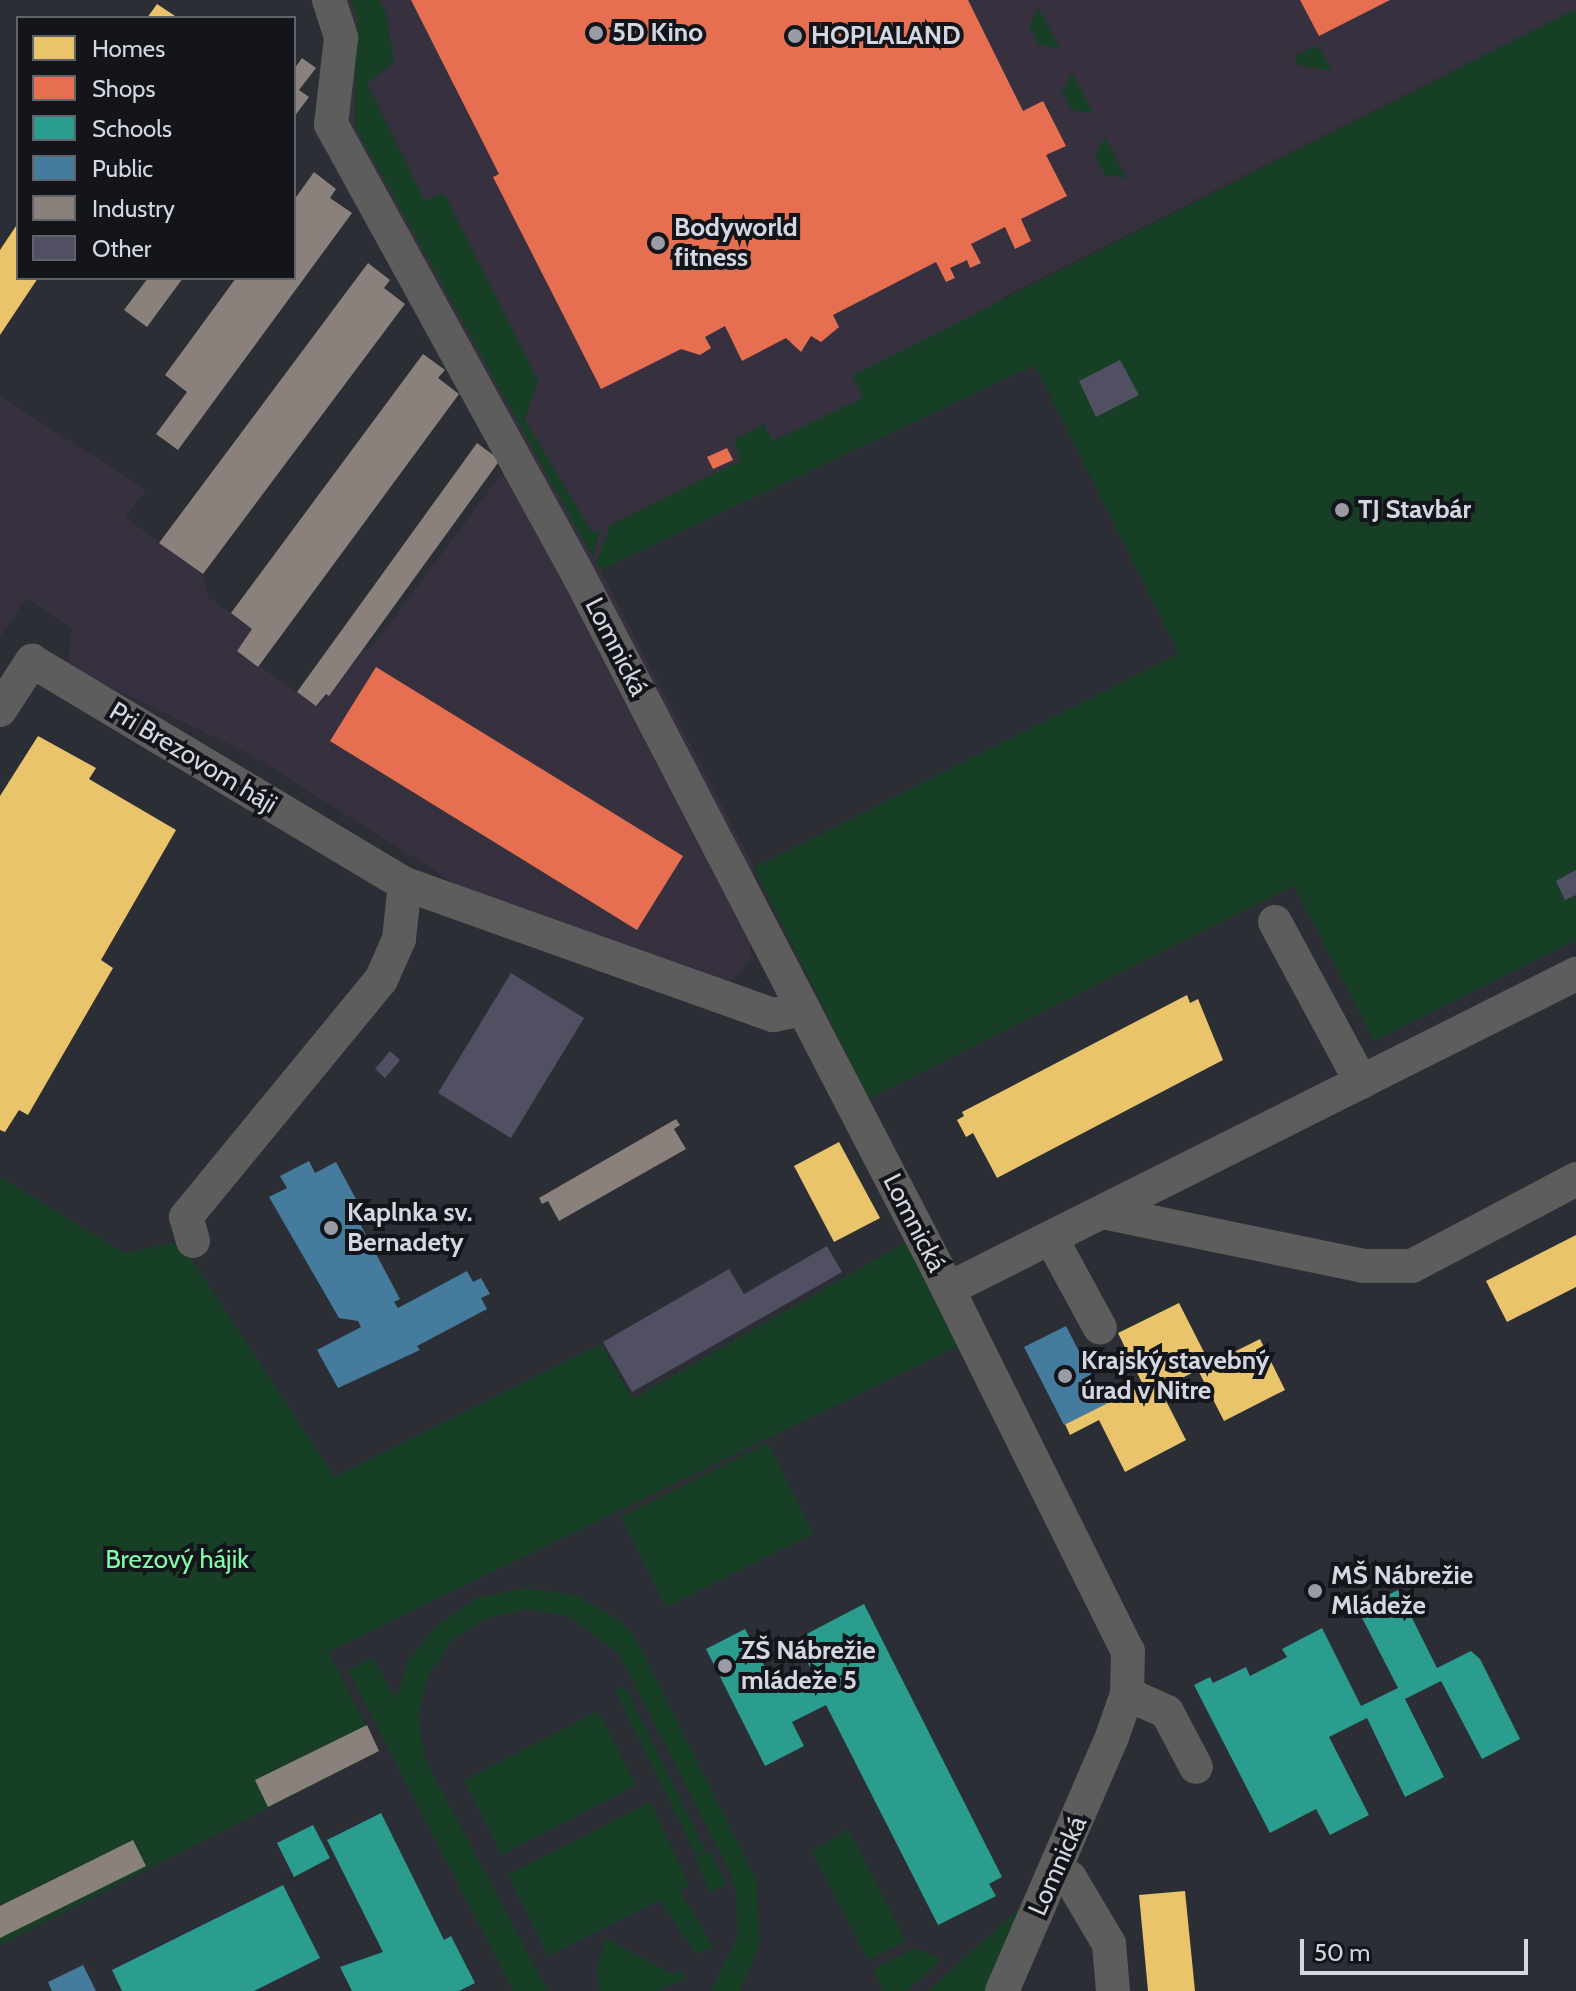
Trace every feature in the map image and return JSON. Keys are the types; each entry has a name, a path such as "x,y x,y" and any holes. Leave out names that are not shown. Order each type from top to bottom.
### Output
{"street":[{"name":"Lomnická","path":"329,0 341,38 331,124 504,432 948,1289 1128,1651 1127,1694 1002,1991"},
{"name":"Pri Brezovom háji","path":"0,710 32,661 405,884 773,1015 803,1009"},
{"path":"193,1241 186,1217 381,980 399,939 405,884"},
{"path":"1275,922 1361,1082"},
{"name":"Lomnická","path":"948,1289 1576,974"},
{"path":"1103,1212 1363,1266 1412,1266 1576,1179"},
{"path":"1051,1238 1100,1328"},
{"path":"1127,1694 1167,1712 1196,1767"},
{"path":"1055,1870 1070,1878 1109,1944 1113,1991"}],"shaded area":[{"path":"311,0 1576,0 1576,9 1002,297 1035,365 600,570 754,868 750,961 730,983 459,886 250,754 67,666 72,628 26,598 0,637 0,396 146,490 125,517 203,574 208,597 252,629 237,651 316,705 326,694 330,696 362,651 371,649 505,469 313,131 327,23"}],"green space":[{"path":"350,0 380,0 386,14 394,62 367,84 425,201 444,193 538,380 525,420 592,532 600,530 593,558 354,125 357,17"},
{"path":"1038,7 1060,48 1039,45 1029,26"},
{"name":"TJ Stavbár","path":"1576,9 1576,940 1374,1041 1294,886 869,1099 754,868 1179,654 1035,365 600,570 596,563 610,525 740,461 734,440 764,424 772,441 863,398 852,376"},
{"path":"1315,46 1322,51 1332,71 1298,65 1294,56"},
{"path":"1072,72 1093,113 1072,110 1062,91"},
{"path":"1105,137 1126,178 1105,175 1095,156"},
{"name":"Brezový hájik","path":"0,1177 124,1253 180,1242 335,1477 601,1344 633,1399 908,1241 960,1345 328,1652 379,1751 0,1945"},
{"path":"768,1443 813,1534 666,1607 621,1517"},
{"path":"525,1588 575,1595 618,1619 635,1637 757,1881 759,1946 740,1991 711,1991 738,1936 736,1893 730,1873 619,1654 569,1616 528,1609 487,1618 451,1641 428,1676 418,1718 425,1760 548,1991 513,1991 348,1670 373,1658 396,1700 409,1660 436,1626 477,1598"},
{"path":"624,1686 705,1850 696,1855 615,1691"},
{"path":"598,1711 636,1785 502,1855 464,1781"},
{"path":"650,1802 689,1885 680,1892 713,1947 696,1954 660,1900 548,1956 508,1875"},
{"path":"848,1829 906,1941 868,1960 812,1852"},
{"path":"710,1851 726,1885 710,1892 695,1858"},
{"path":"1018,1910 1026,1913 991,1991 928,1991"},
{"path":"606,1939 672,1974 683,1972 684,1980 656,1991 599,1991 597,1967"},
{"path":"917,1948 941,1960 907,1991 884,1991 873,1969"}],"building: Homes":[{"path":"157,4 175,16 148,16"},
{"path":"16,226 16,280 37,280 0,335 0,250"},
{"path":"38,736 96,768 89,779 176,830 101,960 113,968 28,1115 19,1110 5,1132 0,1130 0,796"},
{"path":"1187,995 1190,1003 1198,999 1223,1060 997,1178 973,1133 966,1137 957,1120 964,1116 962,1112"},
{"path":"839,1142 880,1218 834,1242 794,1166"},
{"path":"1576,1235 1576,1287 1507,1322 1486,1281"},
{"path":"1179,1303 1210,1364 1260,1339 1285,1390 1224,1421 1198,1370 1160,1389 1186,1440 1125,1472 1099,1420 1070,1435 1065,1424 1143,1385 1118,1333"},
{"path":"1185,1891 1195,1991 1148,1991 1139,1895"}],"building: Shops":[{"path":"411,0 968,0 1023,111 1043,101 1066,146 1046,155 1067,196 1021,219 1031,241 1015,249 1005,227 971,244 981,263 970,268 967,260 950,268 955,278 946,282 936,262 833,315 839,327 821,342 811,336 801,352 786,338 742,361 725,326 705,337 711,348 700,355 681,349 601,389 493,177 499,174"},
{"path":"1300,0 1390,0 1319,36"},
{"path":"727,448 733,460 713,469 707,457"},
{"path":"376,667 683,856 637,930 330,741"}],"building: Schools":[{"path":"1398,1590 1437,1668 1471,1651 1480,1659 1520,1739 1482,1759 1441,1681 1405,1699 1444,1777 1405,1797 1367,1718 1329,1737 1369,1815 1330,1835 1316,1809 1270,1833 1194,1685 1210,1677 1213,1683 1246,1667 1250,1676 1287,1657 1282,1649 1322,1628 1361,1706 1398,1688 1358,1610"},
{"path":"864,1604 1002,1877 989,1884 996,1896 938,1925 826,1705 792,1722 804,1746 765,1766 706,1649 745,1629 778,1692 814,1674 795,1640"},
{"path":"381,1813 444,1940 451,1936 475,1983 459,1991 352,1991 340,1967 383,1952 327,1840"},
{"path":"313,1825 330,1858 294,1877 277,1843"},
{"path":"283,1885 320,1958 254,1991 122,1991 112,1970"}],"building: Public":[{"path":"309,1161 315,1173 336,1162 356,1199 349,1203 400,1299 394,1302 398,1308 467,1271 473,1282 481,1278 490,1294 481,1298 487,1309 417,1346 420,1350 338,1388 317,1350 361,1327 358,1321 339,1318 269,1197 287,1188 280,1176"},
{"name":"Krajský stavebný úrad v Nitre","path":"1066,1326 1106,1404 1064,1425 1024,1347"},
{"path":"83,1965 96,1991 52,1991 48,1982"}],"building: Industry":[{"path":"302,58 316,68 299,90 309,97 296,114 296,66"},
{"path":"314,172 336,189 330,198 352,213 178,450 156,434 187,392 165,375 235,280 296,280 296,197"},
{"path":"368,263 390,280 384,288 405,304 203,574 159,543"},
{"path":"146,280 182,280 147,327 124,310"},
{"path":"423,354 445,370 438,378 459,394 258,667 237,651 252,629 231,613"},
{"path":"477,443 500,460 329,696 326,694 316,706 297,692"},
{"path":"676,1119 680,1125 674,1129 686,1149 559,1221 548,1201 542,1204 539,1198"},
{"path":"367,1725 379,1751 268,1807 255,1780"},
{"path":"133,1840 146,1866 0,1938 0,1906"}],"building: Other":[{"path":"1120,360 1139,395 1096,417 1079,381"},
{"path":"1576,870 1576,895 1565,900 1556,881"},
{"path":"511,973 584,1018 511,1138 438,1093"},
{"path":"390,1051 400,1060 385,1078 375,1069"},
{"path":"827,1246 842,1272 632,1392 603,1342 729,1269 744,1294"}],"place":[{"name":"5D Kino","path":"596,33"},
{"name":"HOPLALAND","path":"795,36"},
{"name":"Bodyworld fitness","path":"658,243"},
{"name":"TJ Stavbár","path":"1342,510"},
{"name":"Kaplnka sv. Bernadety","path":"331,1228"},
{"name":"Krajský stavebný úrad v Nitre","path":"1065,1376"},
{"name":"MŠ Nábrežie Mládeže","path":"1315,1591"},
{"name":"ZŠ Nábrežie mládeže 5","path":"725,1666"}]}
